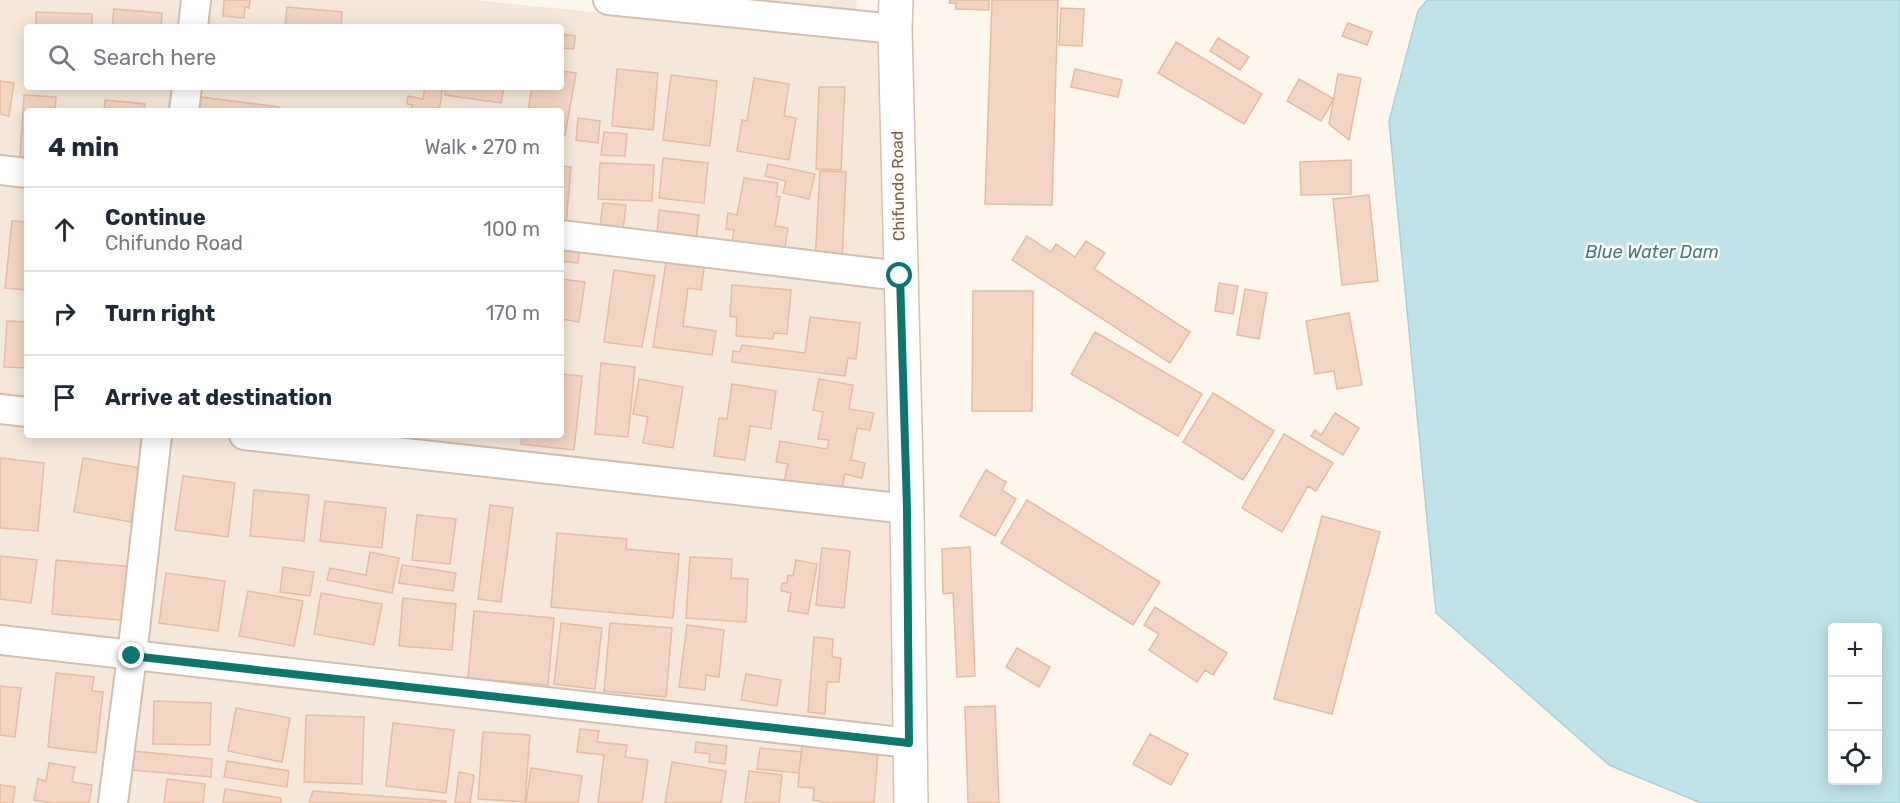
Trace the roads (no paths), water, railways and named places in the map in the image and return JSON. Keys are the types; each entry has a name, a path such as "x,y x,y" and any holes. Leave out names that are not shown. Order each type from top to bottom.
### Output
{"street":[{"path":"193,24 196,0"},
{"path":"608,0 896,15"},
{"name":"Chifundo Road","path":"896,15 911,803"},
{"path":"184,108 187,90"},
{"path":"0,170 24,173"},
{"path":"564,235 900,276"},
{"path":"0,409 24,412"},
{"path":"112,803 132,656 157,438"},
{"path":"271,438 907,509"},
{"path":"0,640 909,743"}],"water":[{"name":"Blue Water Dam","path":"1427,0 1900,0 1900,803 1701,803 1609,765 1436,613 1389,121 1418,11"}]}
